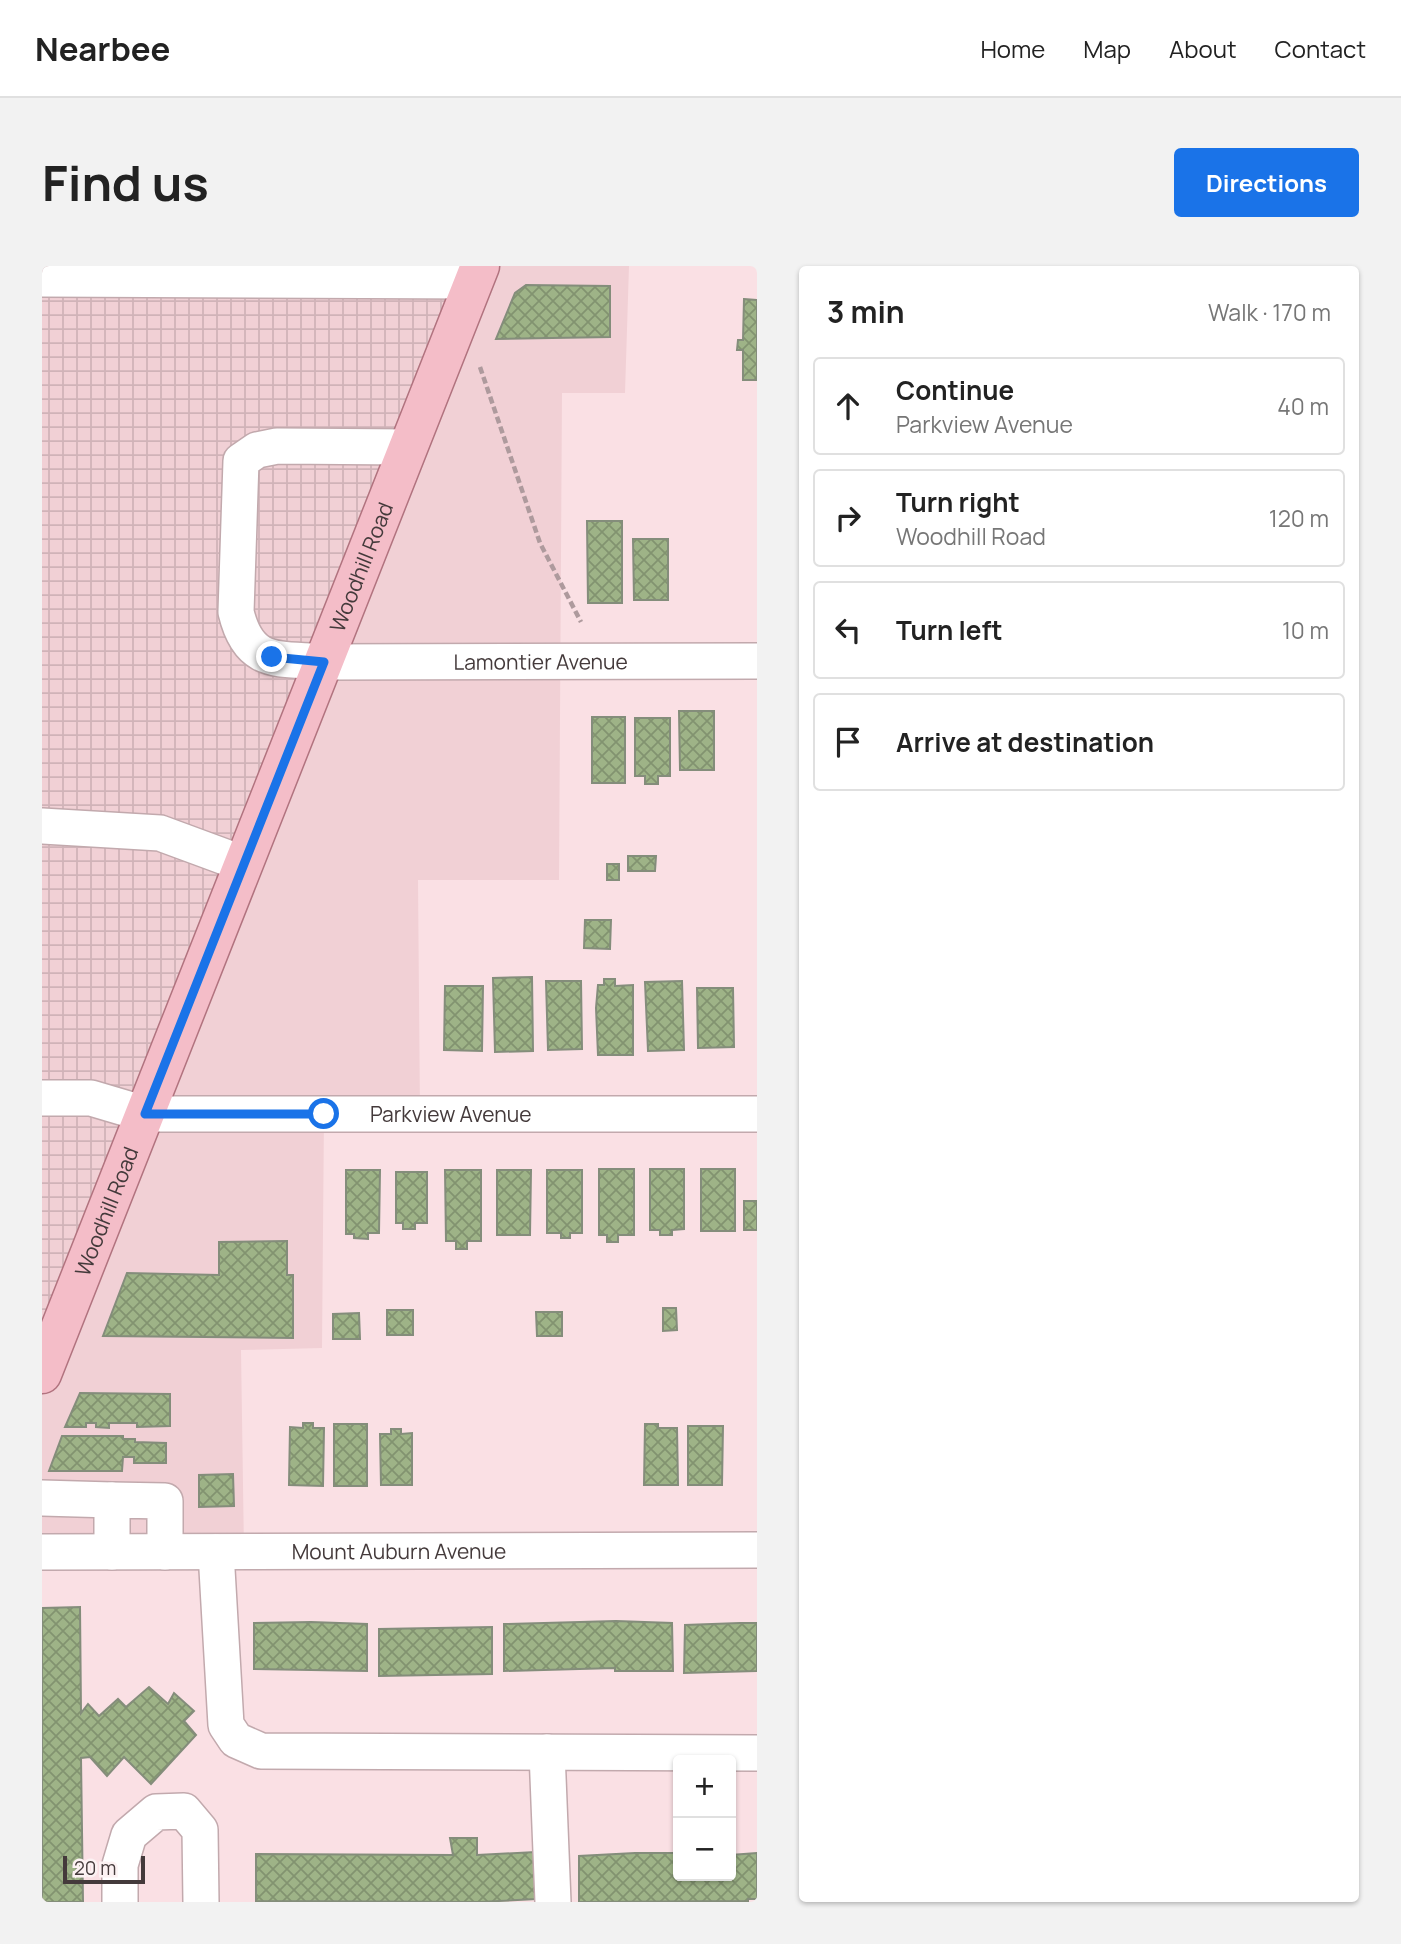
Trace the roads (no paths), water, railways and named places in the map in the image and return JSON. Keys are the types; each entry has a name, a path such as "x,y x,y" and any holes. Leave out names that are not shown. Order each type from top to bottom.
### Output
{"main road":[{"name":"Woodhill Road","path":"42,1374 477,273"}],"street":[{"path":"42,279 477,273"},
{"name":"Lamontier Avenue","path":"409,447 277,446 257,450 241,461 236,612 242,636 263,656 324,662 757,661"},
{"path":"42,826 160,833 244,864"},
{"name":"Parkview Avenue","path":"42,1098 91,1098 145,1114 757,1114"},
{"path":"42,1498 164,1501 165,1552"},
{"path":"112,1500 112,1552"},
{"name":"Mount Auburn Avenue","path":"42,1552 757,1549"},
{"path":"216,1552 226,1725 236,1740 261,1751 757,1753"},
{"path":"547,1752 553,1902"},
{"path":"120,1902 120,1865 129,1835 156,1812 184,1811 200,1830 201,1902"}]}
